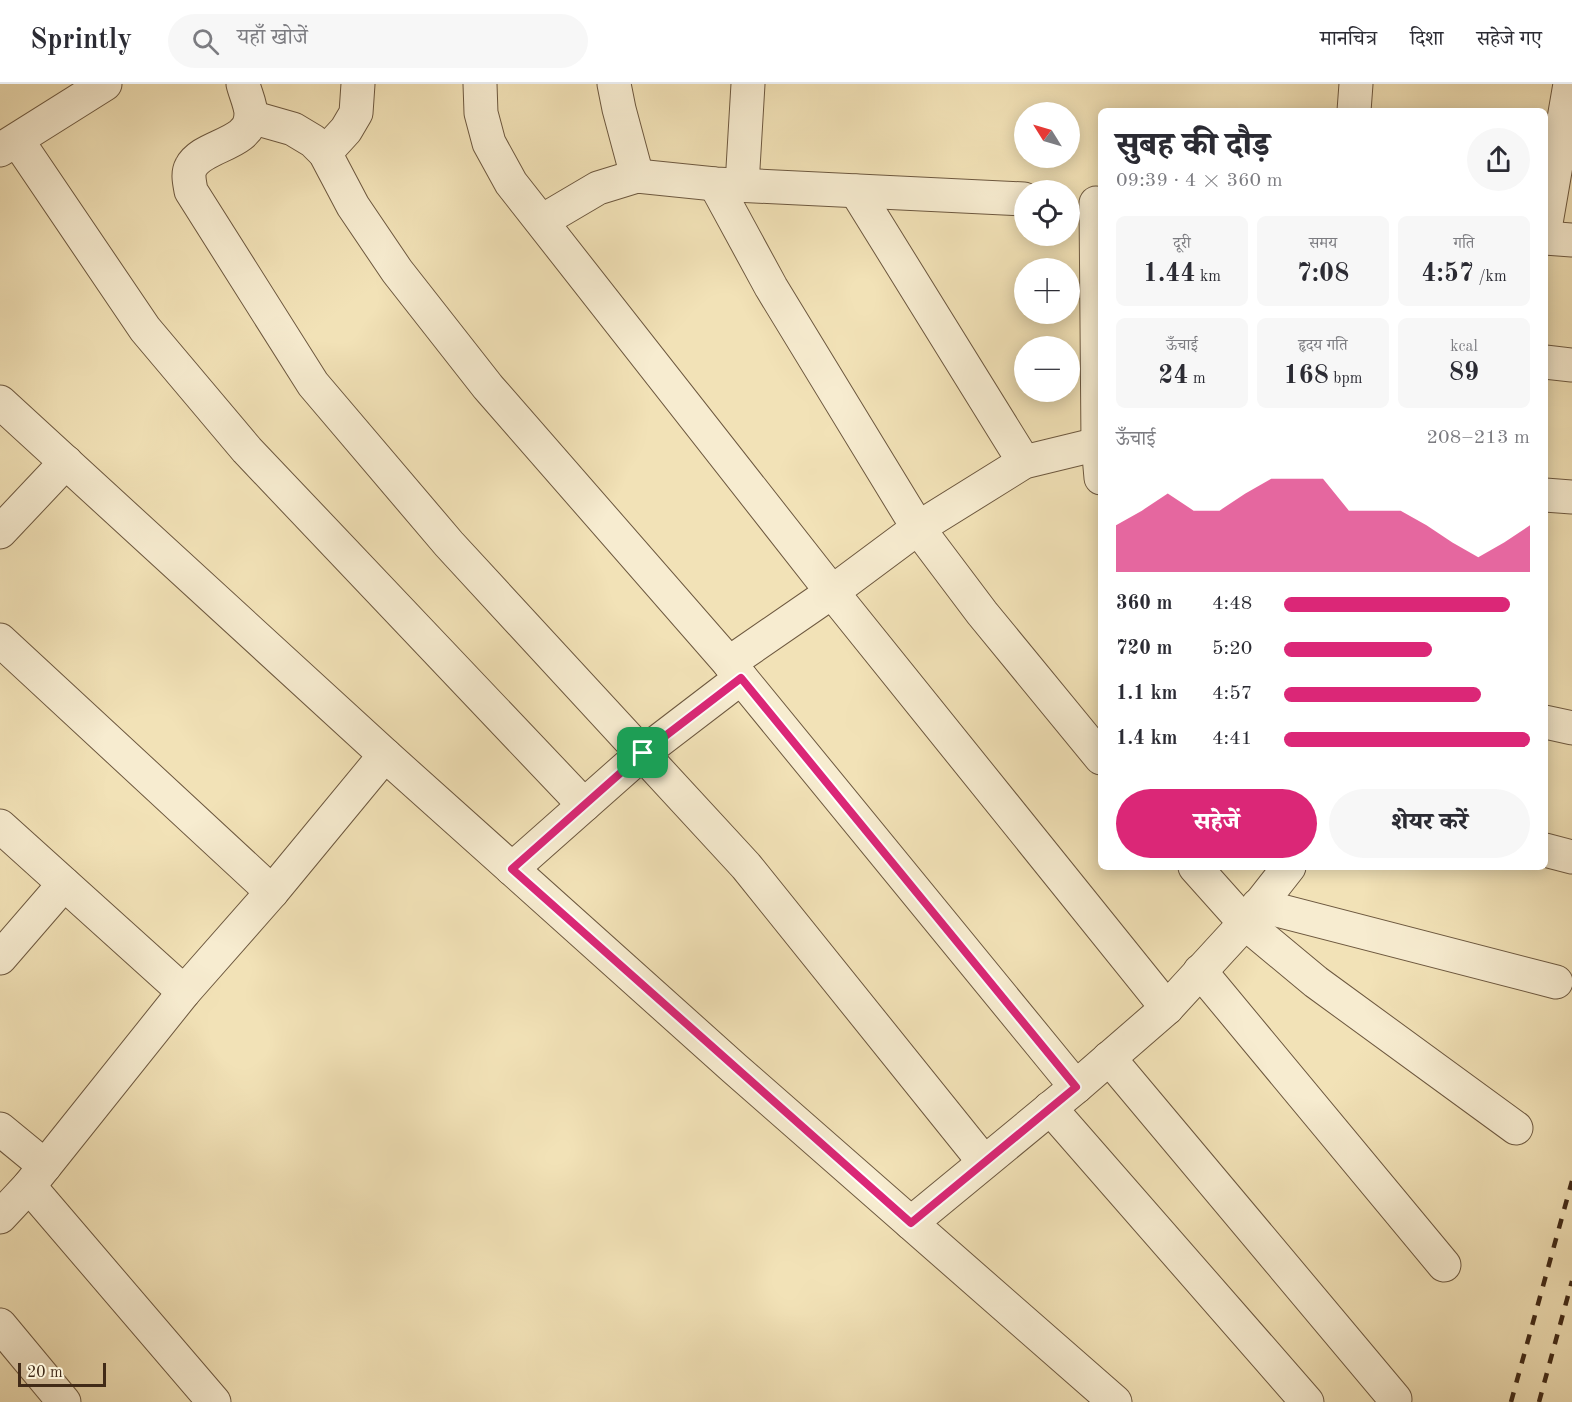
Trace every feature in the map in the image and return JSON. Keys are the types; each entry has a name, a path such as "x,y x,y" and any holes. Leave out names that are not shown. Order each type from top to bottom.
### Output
{"street":[{"path":"105,84 8,145 145,329 247,450 584,805"},
{"path":"243,84 251,117 246,128 236,139 206,153 191,167 189,179 191,191 313,384 450,544 746,866 984,1162"},
{"path":"325,153 346,130 356,113 358,84"},
{"path":"480,84 481,113 489,143 512,183 832,592 1167,1008"},
{"path":"615,84 619,109 638,176"},
{"path":"748,84 729,184 771,287 918,528 982,614 1098,754"},
{"path":"1354,108 1356,84"},
{"path":"1548,213 1570,98"},
{"path":"251,117 293,129 313,141 325,153 352,206 397,271 488,387 735,670 1076,1087"},
{"path":"542,221 598,188 638,176 729,184 1014,199"},
{"path":"856,191 1024,462"},
{"path":"512,869 735,670 832,592 918,528 1024,462 1098,444 1089,202"},
{"path":"1548,238 1572,240"},
{"path":"1548,362 1572,365"},
{"path":"0,402 512,869 1115,1402"},
{"path":"0,532 66,462"},
{"path":"1548,495 1572,497"},
{"path":"0,640 272,891"},
{"path":"1548,723 1572,728"},
{"path":"0,1216 37,1176 184,992 385,755"},
{"path":"0,826 184,992"},
{"path":"1548,851 1572,857"},
{"path":"1205,870 1556,982"},
{"path":"0,958 64,884"},
{"path":"911,1223 1076,1087 1167,1008 1200,971 1265,889"},
{"path":"1265,889 1316,982 1516,1128"},
{"path":"1200,971 1444,1265"},
{"path":"1109,1058 1395,1399"},
{"path":"1050,1108 1307,1402"},
{"path":"0,1129 214,1402"},
{"path":"0,1326 64,1402"}],"railway":[{"path":"1511,1402 1572,1181"},
{"path":"1539,1402 1572,1281"}],"route":[{"path":"741,678 1076,1087 911,1223 512,869 643,753 741,678"}]}
